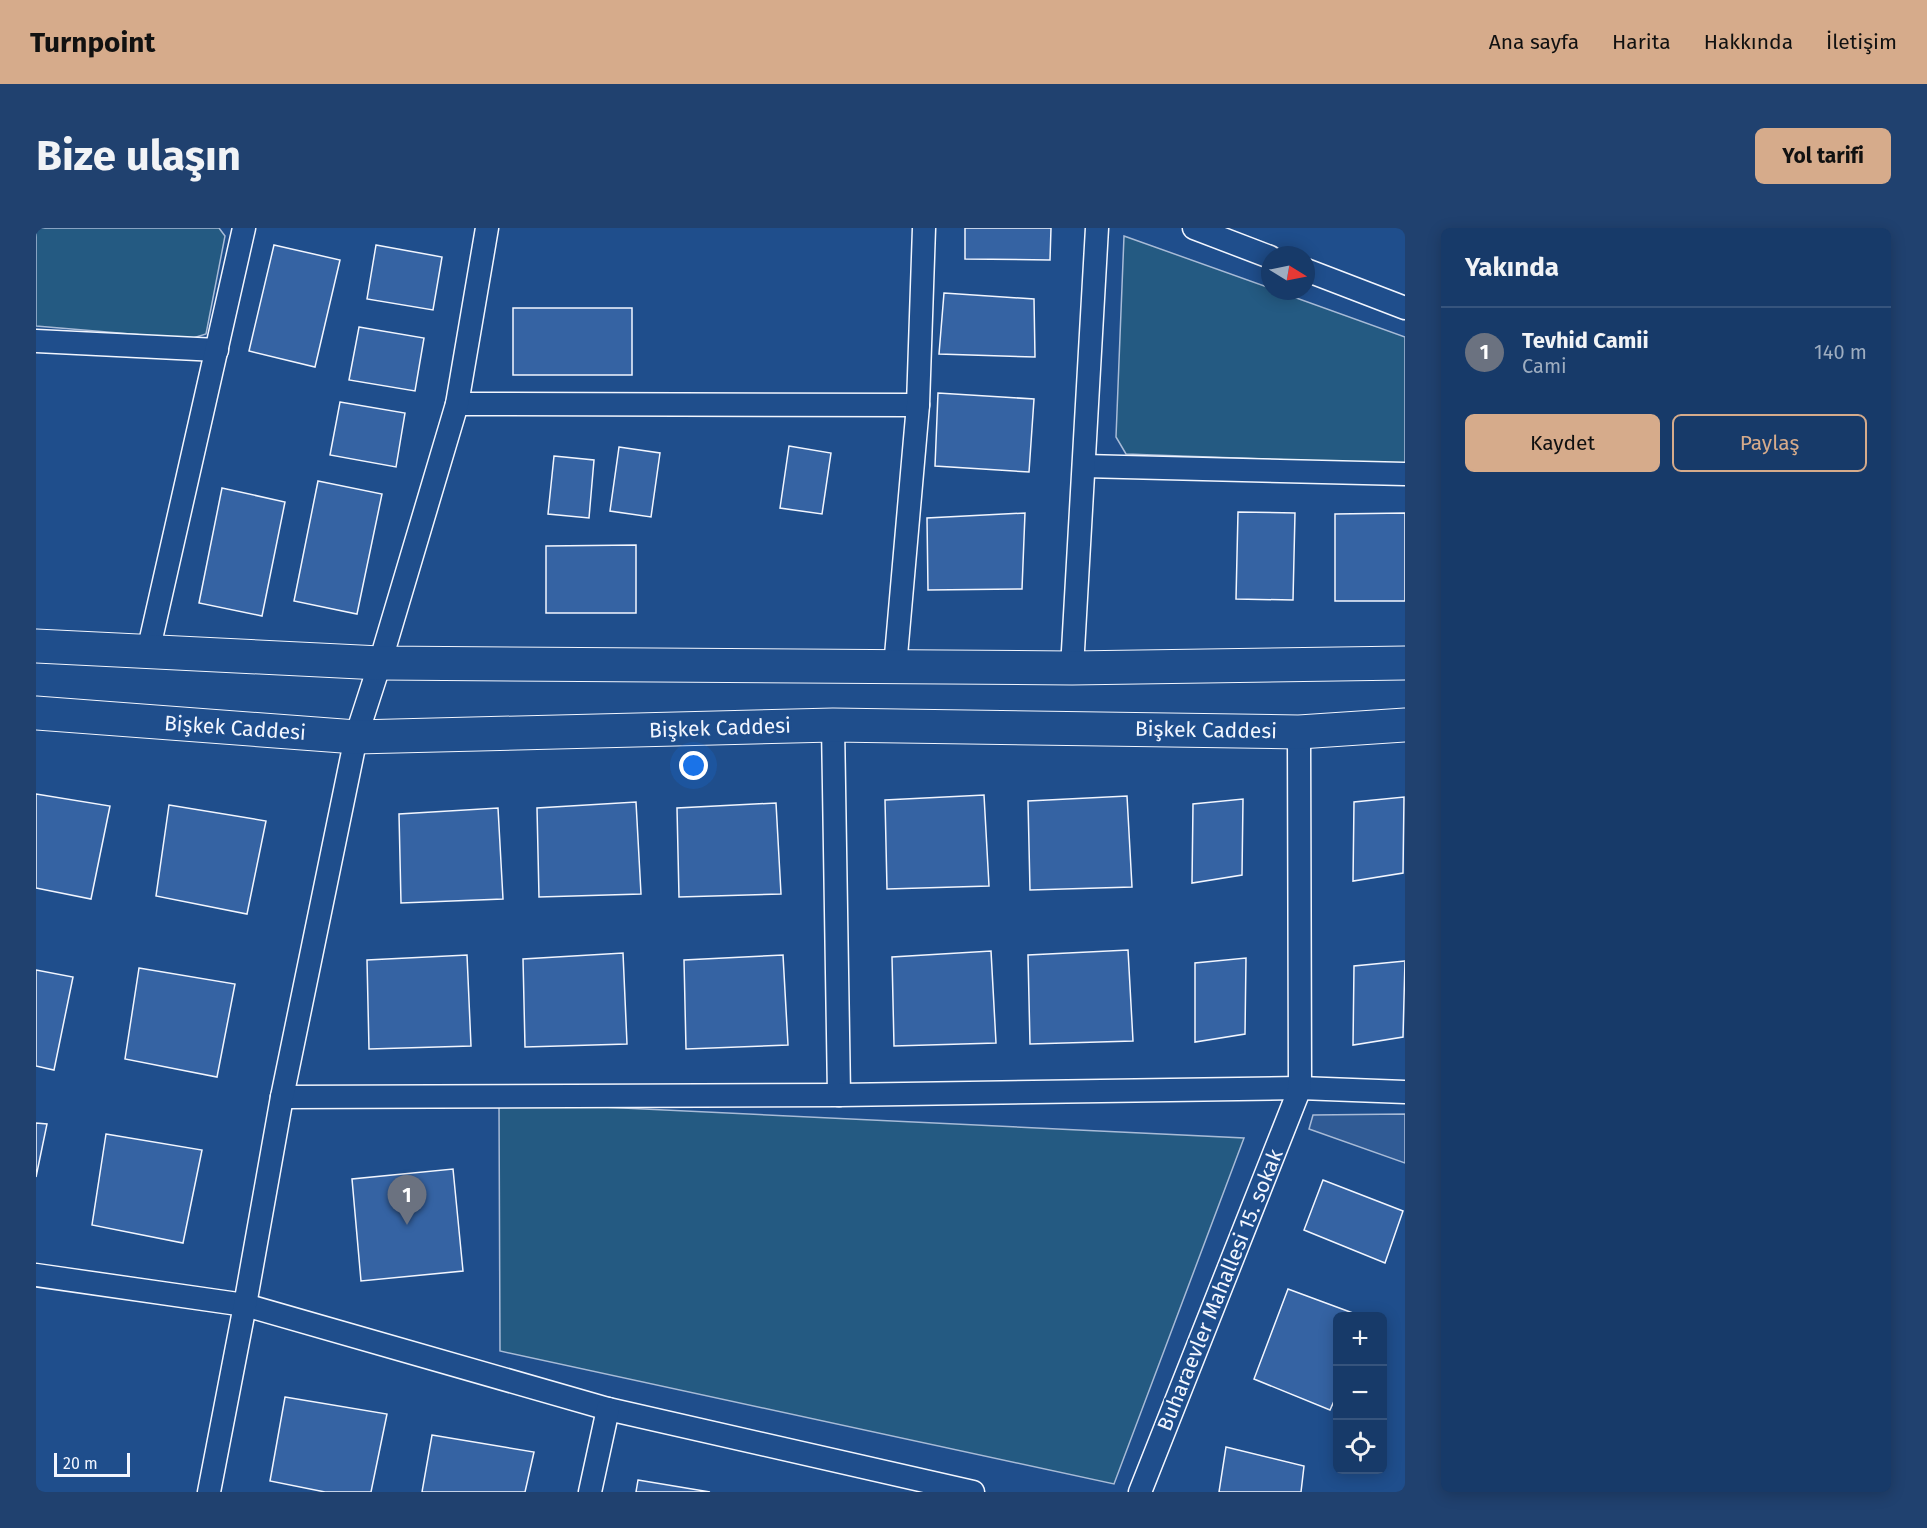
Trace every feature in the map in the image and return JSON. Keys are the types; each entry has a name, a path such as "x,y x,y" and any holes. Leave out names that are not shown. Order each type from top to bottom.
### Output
{"street":[{"path":"148,652 244,228"},
{"path":"209,1492 282,1096 356,737 457,404 487,228"},
{"path":"895,667 918,405 924,228"},
{"path":"1072,668 1097,228"},
{"path":"1194,228 1261,254"},
{"path":"1315,273 1405,308"},
{"path":"36,341 217,350"},
{"path":"457,404 918,405"},
{"path":"1084,466 1405,474"},
{"path":"36,646 380,663 1072,668 1405,663"},
{"name":"Bişkek Caddesi","path":"36,713 356,737 833,725 1299,732 1405,725"},
{"path":"833,725 838,1095"},
{"path":"1299,732 1300,1088"},
{"path":"282,1096 838,1095 1300,1088 1405,1092"},
{"name":"Buharaevler Mahallesi 15. sokak","path":"1140,1492 1300,1088"},
{"path":"36,1275 245,1305 608,1409 973,1492"},
{"path":"590,1492 608,1409"}],"shaded area":[{"path":"36,228 219,228 225,236 206,334 190,339 36,326"},
{"path":"1124,236 1261,285 1261,300 1302,300 1405,337 1405,464 1126,454 1116,437"},
{"path":"499,1102 1244,1138 1114,1484 500,1351"},
{"path":"1405,1114 1405,1163 1309,1129 1313,1115"}],"building":[{"path":"965,228 1051,228 1050,260 965,259"},
{"path":"274,245 340,260 315,367 249,351"},
{"path":"376,245 442,257 433,310 367,299"},
{"path":"944,293 1034,299 1035,357 939,354"},
{"path":"513,308 632,308 632,375 513,375"},
{"path":"359,327 424,338 415,391 349,380"},
{"path":"938,393 1034,399 1029,472 935,466"},
{"path":"340,402 405,413 396,467 330,455"},
{"path":"789,446 831,453 822,514 780,508"},
{"path":"619,447 660,453 651,517 610,511"},
{"path":"554,456 594,460 589,518 548,514"},
{"path":"318,481 382,494 357,614 294,601"},
{"path":"222,488 285,502 262,616 199,603"},
{"path":"1238,512 1295,513 1293,600 1236,599"},
{"path":"1025,513 1022,589 928,590 927,518"},
{"path":"1405,513 1405,601 1335,601 1335,514"},
{"path":"636,545 636,613 546,613 546,546"},
{"path":"36,794 110,806 91,899 36,888"},
{"path":"984,795 989,886 887,889 885,800"},
{"path":"1127,796 1132,887 1030,890 1028,801"},
{"path":"1404,797 1403,873 1353,881 1354,802"},
{"path":"1243,799 1242,875 1192,883 1193,804"},
{"path":"636,802 641,894 539,897 537,808"},
{"path":"776,803 781,894 679,897 677,808"},
{"path":"169,805 266,821 247,914 156,896"},
{"path":"498,808 503,899 401,903 399,814"},
{"path":"1128,950 1133,1041 1030,1044 1028,955"},
{"path":"991,951 996,1043 894,1046 892,957"},
{"path":"623,953 627,1044 525,1047 523,959"},
{"path":"467,955 471,1046 369,1049 367,960"},
{"path":"783,955 788,1045 686,1049 684,960"},
{"path":"1246,958 1245,1034 1195,1042 1195,963"},
{"path":"1405,961 1403,1037 1353,1045 1354,966"},
{"path":"139,968 235,984 217,1077 125,1059"},
{"path":"36,970 73,977 54,1070 36,1066"},
{"path":"36,1123 47,1124 36,1177"},
{"path":"106,1134 202,1150 183,1243 92,1225"},
{"path":"453,1169 463,1271 361,1281 352,1179"},
{"path":"1323,1180 1403,1211 1385,1263 1304,1230"},
{"path":"1288,1289 1350,1312 1333,1312 1333,1403 1330,1410 1254,1379"},
{"path":"285,1397 387,1414 371,1492 325,1492 270,1481"},
{"path":"432,1435 534,1452 525,1492 422,1492"},
{"path":"1226,1447 1304,1466 1301,1492 1219,1492"},
{"path":"638,1480 710,1492 636,1492"}],"place":[{"name":"Tevhid Camii","path":"407,1225"}]}
